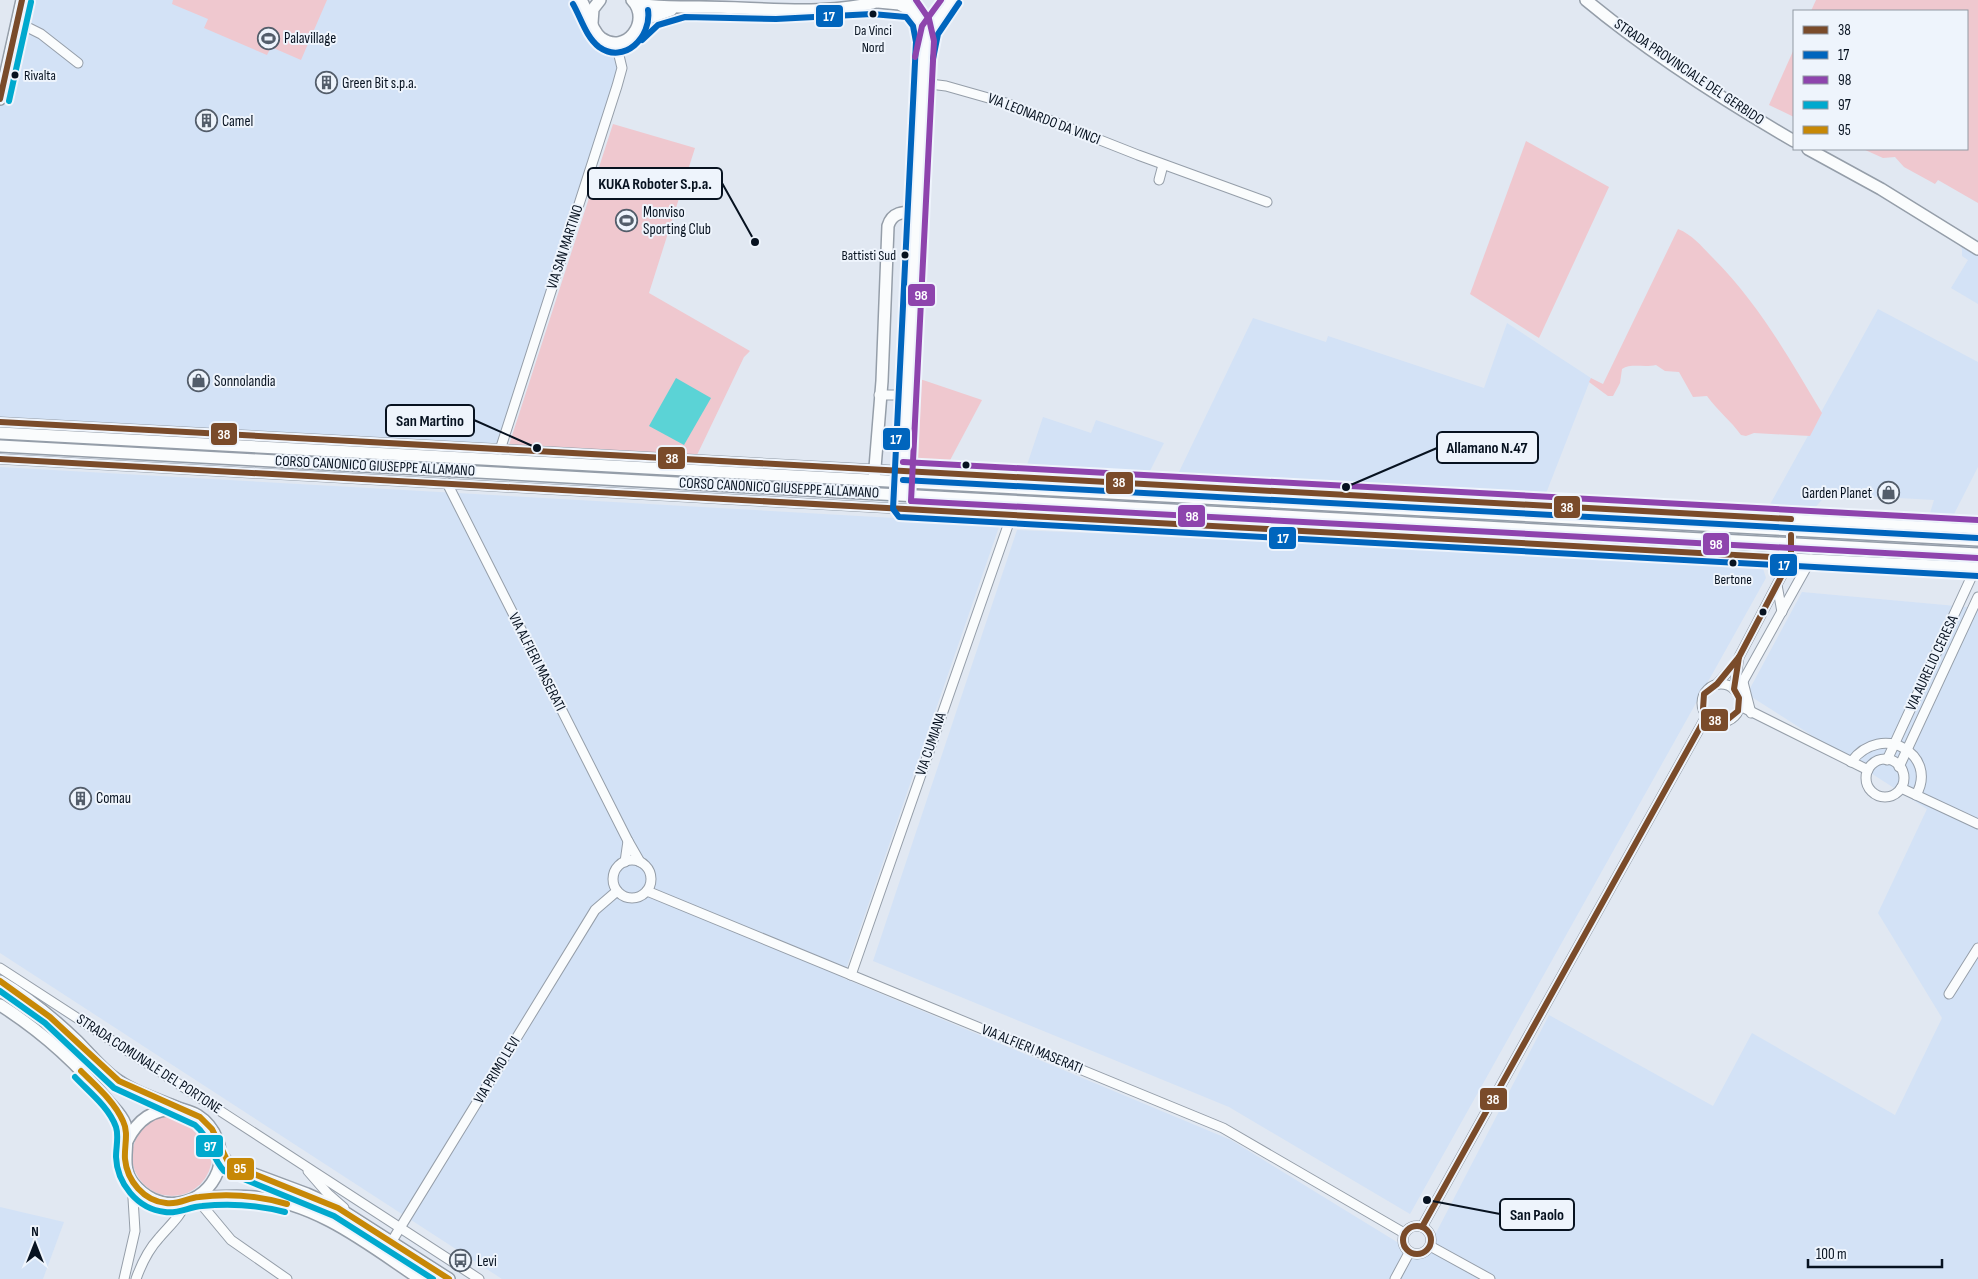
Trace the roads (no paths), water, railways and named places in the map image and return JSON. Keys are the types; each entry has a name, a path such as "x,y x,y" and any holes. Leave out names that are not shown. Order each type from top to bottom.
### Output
{"main road":[{"path":"0,98 22,0"},
{"path":"581,0 592,25 601,38 616,43 635,34 648,18 676,8"},
{"path":"592,25 593,9 600,0"},
{"name":"STRADA PROVINCIALE DEL GERBIDO","path":"1586,0 1685,73 1793,140"},
{"path":"635,34 640,19 634,2 676,8 802,10 881,1 899,4 928,18 948,6"},
{"path":"925,41 948,6"},
{"path":"902,495 925,41 921,23 910,8"},
{"path":"1810,150 1881,189 1978,249"},
{"path":"874,475 887,282 888,226 892,216 916,212"},
{"name":"CORSO CANONICO GIUSEPPE ALLAMANO","path":"0,432 903,476 1791,524 1978,540"},
{"name":"CORSO CANONICO GIUSEPPE ALLAMANO","path":"0,446 1978,554"},
{"name":"STRADA COMUNALE DEL PORTONE","path":"0,981 36,1003 114,1078 135,1090 198,1116 209,1125 216,1137 220,1154 229,1164 323,1201 362,1223 449,1279"},
{"path":"0,1005 46,1036 91,1081 122,1118 127,1141 125,1159 132,1182 141,1192 161,1202 173,1204 192,1200 254,1196 279,1202 336,1223 420,1279"},
{"name":"STRADA COMUNALE DEL PORTONE","path":"127,1141 133,1129 143,1118 155,1112 181,1109"},
{"path":"192,1200 207,1190 215,1178 220,1154"}],"street":[{"path":"17,22 41,34 78,62"},
{"name":"VIA SAN MARTINO","path":"500,450 617,86 622,68 616,43"},
{"name":"VIA LEONARDO DA VINCI","path":"922,83 946,86 1006,103 1267,202"},
{"path":"1159,180 1164,164"},
{"path":"879,395 906,396"},
{"name":"CORSO CANONICO GIUSEPPE ALLAMANO","path":"0,422 500,450 874,475"},
{"name":"CORSO CANONICO GIUSEPPE ALLAMANO","path":"0,458 1977,567"},
{"name":"VIA ALFIERI MASERATI","path":"447,483 640,862"},
{"path":"902,495 902,509"},
{"name":"VIA CUMIANA","path":"851,975 1012,514"},
{"path":"1740,706 1735,715 1727,720 1715,720 1707,715 1702,701 1704,694 1717,684 1739,657 1791,558 1791,524"},
{"name":"CORSO CANONICO GIUSEPPE ALLAMANO","path":"1791,524 1978,529"},
{"path":"1735,690 1743,681 1811,559"},
{"name":"VIA AURELIO CERESA","path":"1887,760 1977,567"},
{"path":"1777,585 1782,612"},
{"name":"VIA AURELIO CERESA","path":"1899,767 1978,597"},
{"path":"1739,657 1735,690 1740,706 1868,770"},
{"path":"1743,681 1751,713"},
{"path":"1717,684 1726,684 1735,690"},
{"path":"1422,1227 1707,715"},
{"path":"1851,762 1862,750 1875,744 1894,744 1907,750 1917,762 1919,769 1921,782 1916,795"},
{"path":"1887,760 1899,767 1903,774 1901,788 1890,796 1882,797 1874,794 1867,785 1868,770 1875,762 1887,760"},
{"path":"1901,788 1978,824"},
{"path":"625,862 640,862 647,868 650,876 647,891 634,898 618,891 613,878 615,871 625,862 628,841"},
{"name":"VIA PRIMO LEVI","path":"384,1254 595,910 618,891"},
{"name":"VIA ALFIERI MASERATI","path":"647,891 1223,1128 1404,1233"},
{"path":"1949,994 1978,948"},
{"name":"STRADA COMUNALE DEL PORTONE","path":"0,968 480,1279"},
{"name":"STRADA COMUNALE DEL PORTONE","path":"298,1160 328,1194 362,1223"},
{"path":"124,1279 135,1231 132,1182"},
{"path":"136,1279 149,1252 159,1237 176,1221 192,1200 231,1240 287,1279"},
{"path":"1414,1226 1422,1227 1431,1237 1430,1246 1419,1254 1409,1253 1402,1242 1404,1233 1414,1226"},
{"path":"1430,1246 1490,1279"},
{"path":"1395,1279 1409,1253"}],"water":[{"path":"676,378 711,398 684,445 649,426"}],"place":[{"name":"Da Vinci Nord","path":"873,14"},
{"name":"Palavillage","path":"268,38"},
{"name":"Rivalta","path":"15,75"},
{"name":"Green Bit s.p.a.","path":"326,83"},
{"name":"Camel","path":"206,121"},
{"name":"Monviso Sporting Club","path":"627,221"},
{"name":"KUKA Roboter S.p.a.","path":"755,242"},
{"name":"Battisti Sud","path":"905,255"},
{"name":"Sonnolandia","path":"198,381"},
{"name":"San Martino","path":"537,448"},
{"name":"Allamano N.47","path":"1346,487"},
{"name":"Garden Planet","path":"1888,493"},
{"name":"Bertone","path":"1733,563"},
{"name":"Comau","path":"80,798"},
{"name":"San Paolo","path":"1427,1200"},
{"name":"Levi","path":"461,1261"}]}
